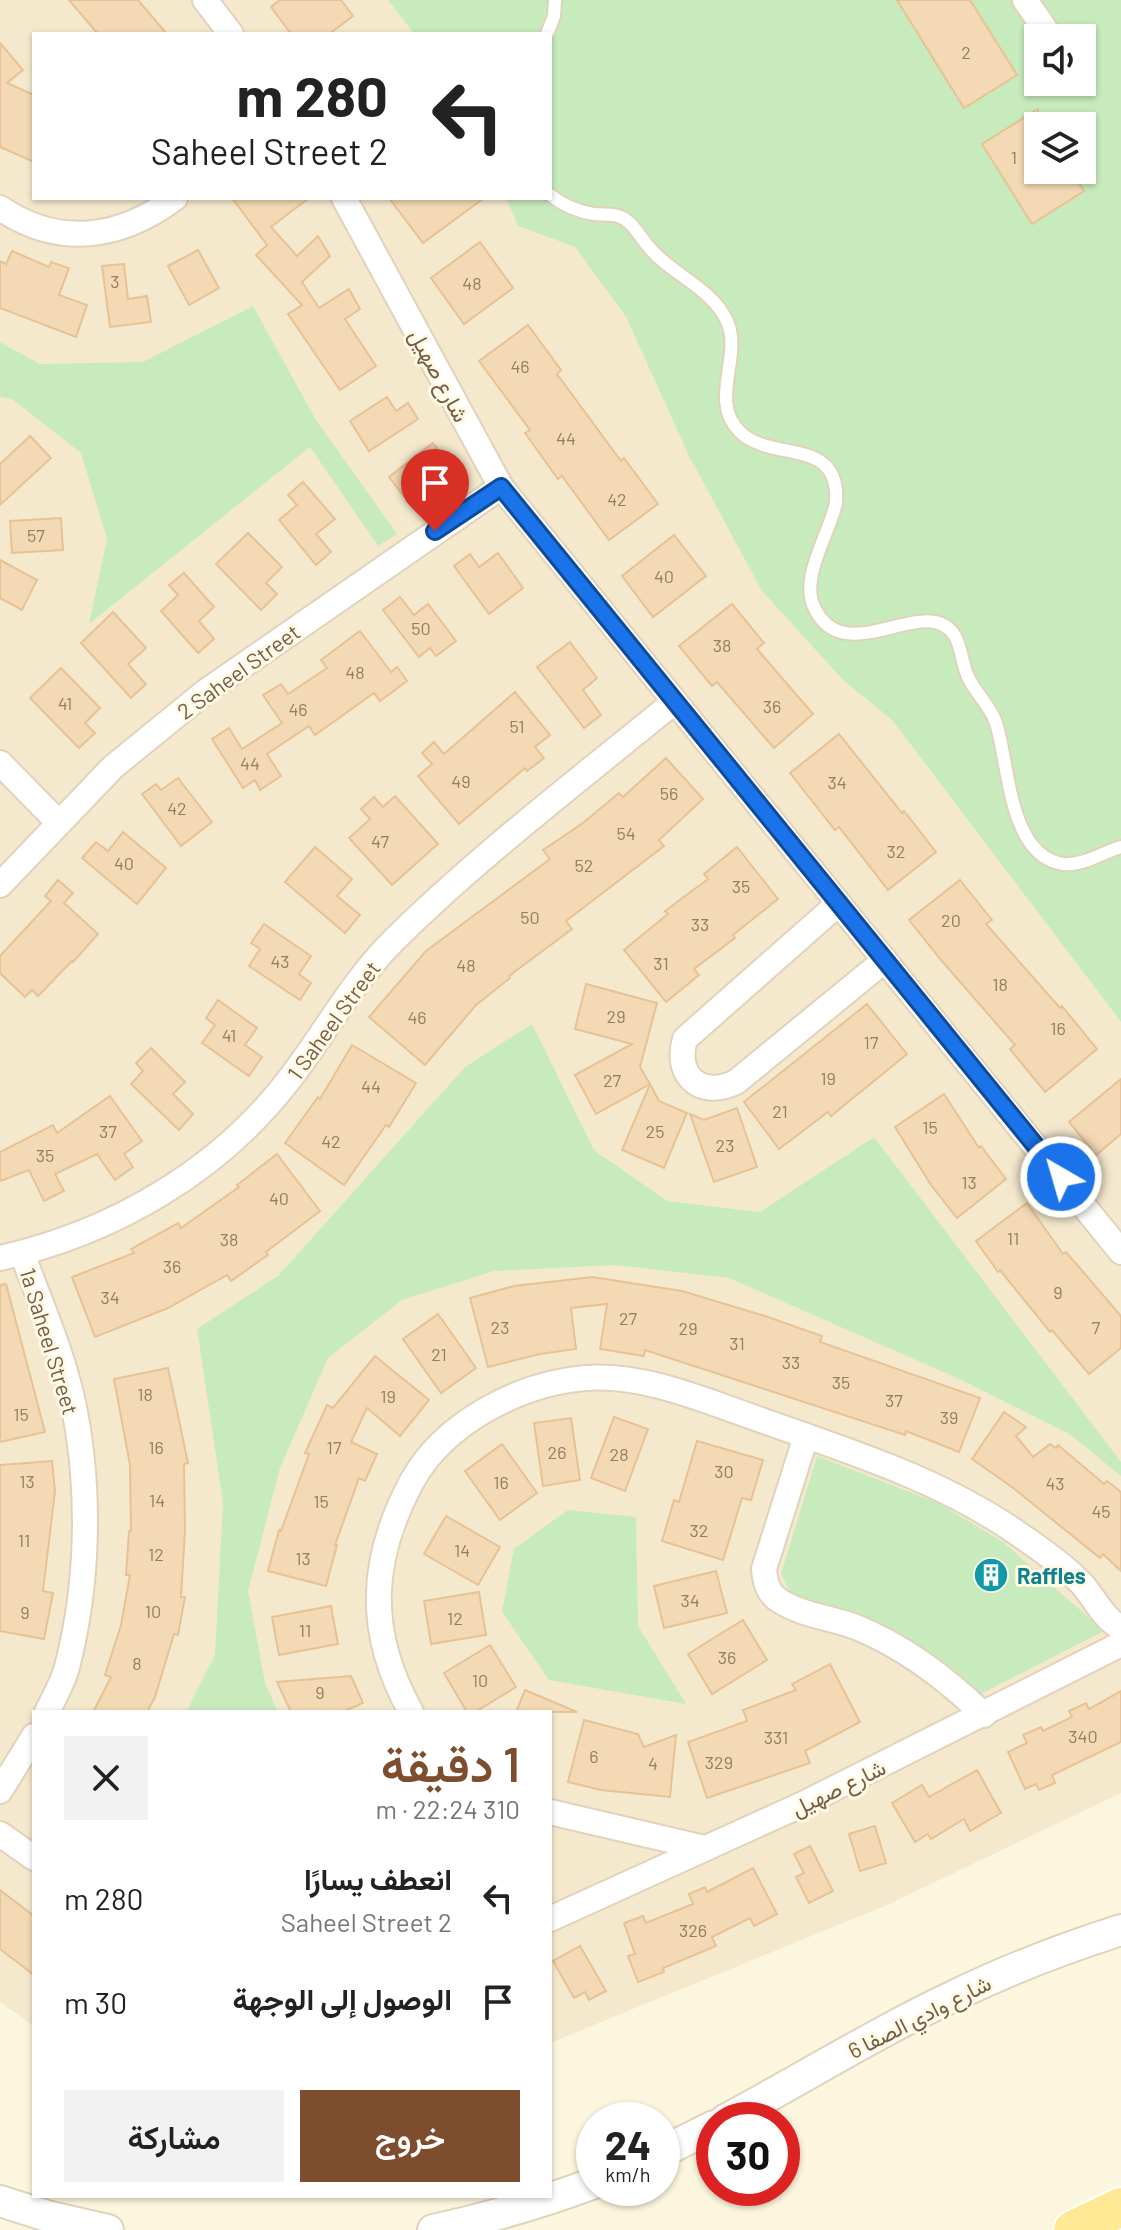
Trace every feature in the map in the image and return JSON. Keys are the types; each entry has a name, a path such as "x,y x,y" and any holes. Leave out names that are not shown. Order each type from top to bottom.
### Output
{"main road":[{"path":"1073,2230 1121,2207"}],"street":[{"path":"205,0 229,32"},
{"path":"1025,0 1041,24"},
{"path":"0,208 15,219 44,230 74,235 105,233 134,224 172,200"},
{"name":"شارع صهيل","path":"345,200 501,487 1121,1252"},
{"name":"2 Saheel Street","path":"0,885 113,767 205,692 501,487"},
{"name":"1 Saheel Street","path":"11,1255 52,1243 138,1207 185,1179 224,1150 288,1081 357,981 389,945 461,878 674,702"},
{"path":"0,763 58,822"},
{"path":"838,904 685,1039 683,1065 689,1076 699,1085 711,1089 724,1088 736,1082 885,960"},
{"name":"1a Saheel Street","path":"11,1255 72,1398 83,1475 81,1577 75,1626 67,1670 48,1710"},
{"path":"410,1710 395,1683 382,1642 378,1598 382,1555 394,1514 415,1476 443,1443 476,1416 514,1396 586,1378 625,1379 665,1388 878,1461 945,1490 1019,1534 1081,1582 1110,1623 1121,1628"},
{"path":"806,1436 764,1569 769,1592 789,1605 854,1626 910,1655 937,1673 984,1715"},
{"name":"شارع صهيل","path":"552,1918 803,1804 1121,1644"},
{"path":"0,1791 32,1739"},
{"path":"552,1812 704,1848"},
{"path":"0,1834 32,1857"},
{"name":"شارع وادي الصفا 6","path":"757,2102 957,1994 1032,1962 1121,1930"},
{"path":"433,2230 486,2219 576,2190"},
{"path":"0,2201 108,2230"}],"lane":[{"path":"548,32 554,16 555,0"},
{"path":"552,196 581,212 618,216 626,220 658,258 701,291 726,319 730,332 726,386 730,419 749,439 814,457 833,476 837,489 836,503 809,583 814,608 821,618 831,627 852,634 928,621 941,623 956,639 968,678 994,715 1014,808 1032,842 1051,860 1062,864 1075,864 1121,847"}],"shaded area":[{"path":"0,0 388,0 412,32 32,32 32,200 507,200 518,226 575,247 626,317 688,454 845,682 892,720 1121,1022 1121,1793 887,1905 552,2042 552,1710 32,1710 32,2025 0,2002"}],"green space":[{"path":"388,0 1121,0 1121,1022 892,720 845,682 762,591 688,454 626,317 575,247 518,226 507,200 552,200 552,32 412,32"},
{"path":"253,306 316,420 397,534 378,546 310,447 89,624 107,539 81,453 12,399 0,397 0,342 40,364 143,362"},
{"path":"532,1024 594,1150 667,1201 760,1212 874,1137 1121,1462 1121,1476 1071,1435 957,1378 729,1278 615,1265 494,1271 402,1300 328,1358 280,1468 248,1591 265,1683 277,1710 187,1710 215,1655 223,1502 197,1329 279,1275 465,1067"},
{"path":"817,1456 938,1503 1003,1542 1104,1631 971,1699 794,1600 781,1574"},
{"path":"568,1510 636,1517 638,1626 686,1704 549,1680 502,1612 514,1549"}],"building":[{"path":"69,0 138,0 165,32 96,32"},
{"path":"280,0 341,0 353,16 332,32 290,32 271,7"},
{"path":"897,0 970,0 1017,75 964,108"},
{"path":"0,43 23,70 7,83 32,94 32,161 0,147"},
{"path":"1024,118 1024,184 1080,184 1084,191 1032,224 982,144"},
{"path":"233,200 306,200 271,227 297,256 318,236 330,256 302,282 319,308 349,289 360,309 345,319 376,366 340,390 288,314 302,305 256,255 267,245"},
{"path":"391,200 481,200 423,243"},
{"path":"480,242 513,288 464,324 431,278"},
{"path":"198,250 219,288 189,305 168,266"},
{"path":"12,251 49,267 51,262 69,268 59,295 87,305 76,337 0,308 0,261 6,264"},
{"path":"124,264 128,299 147,296 151,322 110,327 102,266"},
{"path":"528,325 561,370 557,374 621,461 624,458 658,504 609,540 562,476 558,479 525,433 530,430 479,361"},
{"path":"387,397 396,411 408,403 418,419 369,451 350,421"},
{"path":"30,436 51,458 0,505 0,464"},
{"path":"433,443 443,456 431,465 441,478 409,503 389,477"},
{"path":"303,482 335,519 316,534 331,552 316,565 279,520 297,505 288,495"},
{"path":"61,518 63,550 12,553 10,521"},
{"path":"248,533 282,567 266,583 277,594 261,610 216,564"},
{"path":"674,535 706,576 653,617 622,576"},
{"path":"498,553 523,588 489,614 454,566 470,554 479,567"},
{"path":"0,560 37,580 22,610 0,598"},
{"path":"184,573 214,607 199,621 214,639 198,653 161,611 178,595 169,585"},
{"path":"400,597 414,615 428,604 456,641 436,656 430,648 419,657 383,610"},
{"path":"732,604 764,643 757,649 813,714 774,748 717,682 712,686 679,646"},
{"path":"113,612 146,648 128,664 146,684 131,698 81,643"},
{"path":"360,631 391,672 397,667 407,681 380,701 374,693 315,735 309,726 267,754 281,776 260,790 255,780 243,788 212,739 229,728 242,749 282,723 263,695 281,684 288,694 327,668 321,660"},
{"path":"570,642 597,678 583,690 601,715 584,728 537,667"},
{"path":"61,668 100,708 85,723 95,733 79,748 30,698"},
{"path":"515,692 550,735 535,747 544,758 527,771 525,768 459,824 418,776 432,764 422,753 434,742 444,754"},
{"path":"839,734 936,852 888,890 839,827 835,830 790,773"},
{"path":"666,758 703,799 659,840 664,846 566,921 572,929 476,1005 425,1065 369,1017 426,951 550,859 543,850 619,793 623,797"},
{"path":"178,778 212,822 181,846 142,794 156,784 161,790"},
{"path":"395,796 438,844 392,885 349,838 370,819 361,809 374,797 383,807"},
{"path":"123,832 166,868 137,904 82,858 96,842 108,851"},
{"path":"315,847 352,879 337,896 360,915 345,933 285,882"},
{"path":"737,847 778,899 733,935 735,938 694,969 699,975 666,1002 624,950 668,914 665,911 708,879 704,874"},
{"path":"58,880 73,893 64,903 98,934 38,996 32,990 25,997 0,973 0,956 51,901 45,896"},
{"path":"960,880 992,920 986,924 1097,1049 1045,1092 1010,1049 1015,1045 909,920"},
{"path":"264,924 311,956 299,974 311,983 300,1000 249,966 260,949 251,943"},
{"path":"586,984 657,1003 640,1067 650,1084 596,1114 575,1075 632,1044 575,1029"},
{"path":"218,1000 257,1028 245,1045 262,1057 249,1076 202,1043 215,1025 206,1018"},
{"path":"867,1004 907,1054 831,1116 828,1112 779,1149 744,1102"},
{"path":"352,1045 416,1083 389,1127 386,1125 344,1185 285,1143 318,1097 320,1099"},
{"path":"151,1048 185,1082 173,1094 193,1114 179,1130 131,1084 143,1071 136,1063"},
{"path":"1121,1079 1121,1134 1096,1155 1069,1122"},
{"path":"650,1084 659,1101 687,1113 664,1168 622,1150"},
{"path":"944,1094 979,1148 981,1146 1006,1179 957,1218 931,1185 895,1127"},
{"path":"110,1096 142,1141 124,1154 133,1167 115,1180 97,1154 55,1174 64,1191 44,1201 29,1170 0,1181 0,1152 53,1125 57,1133"},
{"path":"737,1108 757,1167 714,1182 690,1114 704,1120"},
{"path":"277,1154 320,1211 266,1252 268,1255 231,1281 227,1275 168,1308 95,1337 72,1277 134,1253 131,1249 178,1223 181,1228 239,1187 237,1185"},
{"path":"1027,1203 1063,1254 1066,1252 1121,1316 1121,1348 1089,1374 1000,1270 998,1272 976,1241"},
{"path":"592,1277 682,1291 765,1316 822,1336 820,1342 980,1398 959,1452 906,1431 905,1435 645,1350 644,1356 600,1349 607,1304 571,1308 576,1349 488,1367 470,1298 514,1286"},
{"path":"6,1284 45,1432 0,1442 0,1285"},
{"path":"438,1314 476,1368 441,1393 403,1339"},
{"path":"375,1356 429,1400 400,1436 367,1408 351,1442 377,1454 365,1481 359,1478 335,1545 326,1586 268,1571 279,1530 309,1454 305,1453 327,1405 333,1408"},
{"path":"168,1368 188,1463 184,1464 185,1531 181,1597 185,1597 178,1635 174,1634 148,1710 94,1710 111,1677 105,1675 121,1625 130,1575 126,1575 131,1531 130,1465 114,1379"},
{"path":"1004,1412 1026,1427 1016,1436 1033,1457 1050,1444 1056,1448 1058,1445 1104,1484 1107,1481 1121,1492 1121,1571 1103,1554 1100,1558 972,1459"},
{"path":"614,1417 648,1429 625,1491 591,1478"},
{"path":"571,1418 580,1480 543,1486 534,1423"},
{"path":"697,1441 763,1460 751,1500 742,1498 723,1560 662,1541 674,1500 679,1502"},
{"path":"502,1444 537,1493 500,1520 465,1471"},
{"path":"52,1461 55,1491 43,1591 53,1593 44,1639 0,1631 0,1465"},
{"path":"446,1516 500,1547 478,1585 424,1554"},
{"path":"716,1571 727,1613 664,1628 654,1586"},
{"path":"479,1592 486,1635 431,1644 424,1601"},
{"path":"331,1606 338,1644 279,1655 272,1617"},
{"path":"743,1620 767,1660 712,1694 688,1654"},
{"path":"490,1645 516,1687 478,1710 466,1710 444,1673"},
{"path":"830,1664 860,1722 805,1751 810,1763 707,1798 688,1742 747,1721 743,1710 796,1690 792,1684"},
{"path":"351,1676 363,1703 347,1710 290,1710 277,1682"},
{"path":"525,1690 577,1712 552,1710 517,1710"},
{"path":"1121,1691 1121,1742 1052,1775 1055,1783 1039,1790 1036,1784 1025,1789 1008,1752 1027,1743 1023,1735 1041,1727 1043,1731 1072,1717 1069,1711 1086,1703 1089,1709"},
{"path":"584,1720 638,1734 644,1747 676,1735 670,1797 601,1790 568,1782"},
{"path":"977,1770 1001,1813 970,1831 964,1819 931,1839 928,1834 915,1842 892,1803 922,1785 929,1797"},
{"path":"875,1826 886,1863 860,1871 849,1834"},
{"path":"810,1846 833,1891 809,1903 796,1877 804,1873 794,1854"},
{"path":"753,1868 777,1914 754,1926 750,1918 712,1937 716,1946 638,1982 628,1956 635,1954 624,1923 643,1916 646,1923 693,1904 689,1894 705,1887 707,1892"},
{"path":"0,1890 32,1914 32,1973 0,1949"},
{"path":"580,1946 606,1991 589,2000 585,1992 574,1998 553,1961"}],"place":[{"name":"Raffles","path":"991,1575"}],"route":[{"path":"435,531 501,487 1061,1177"}]}
